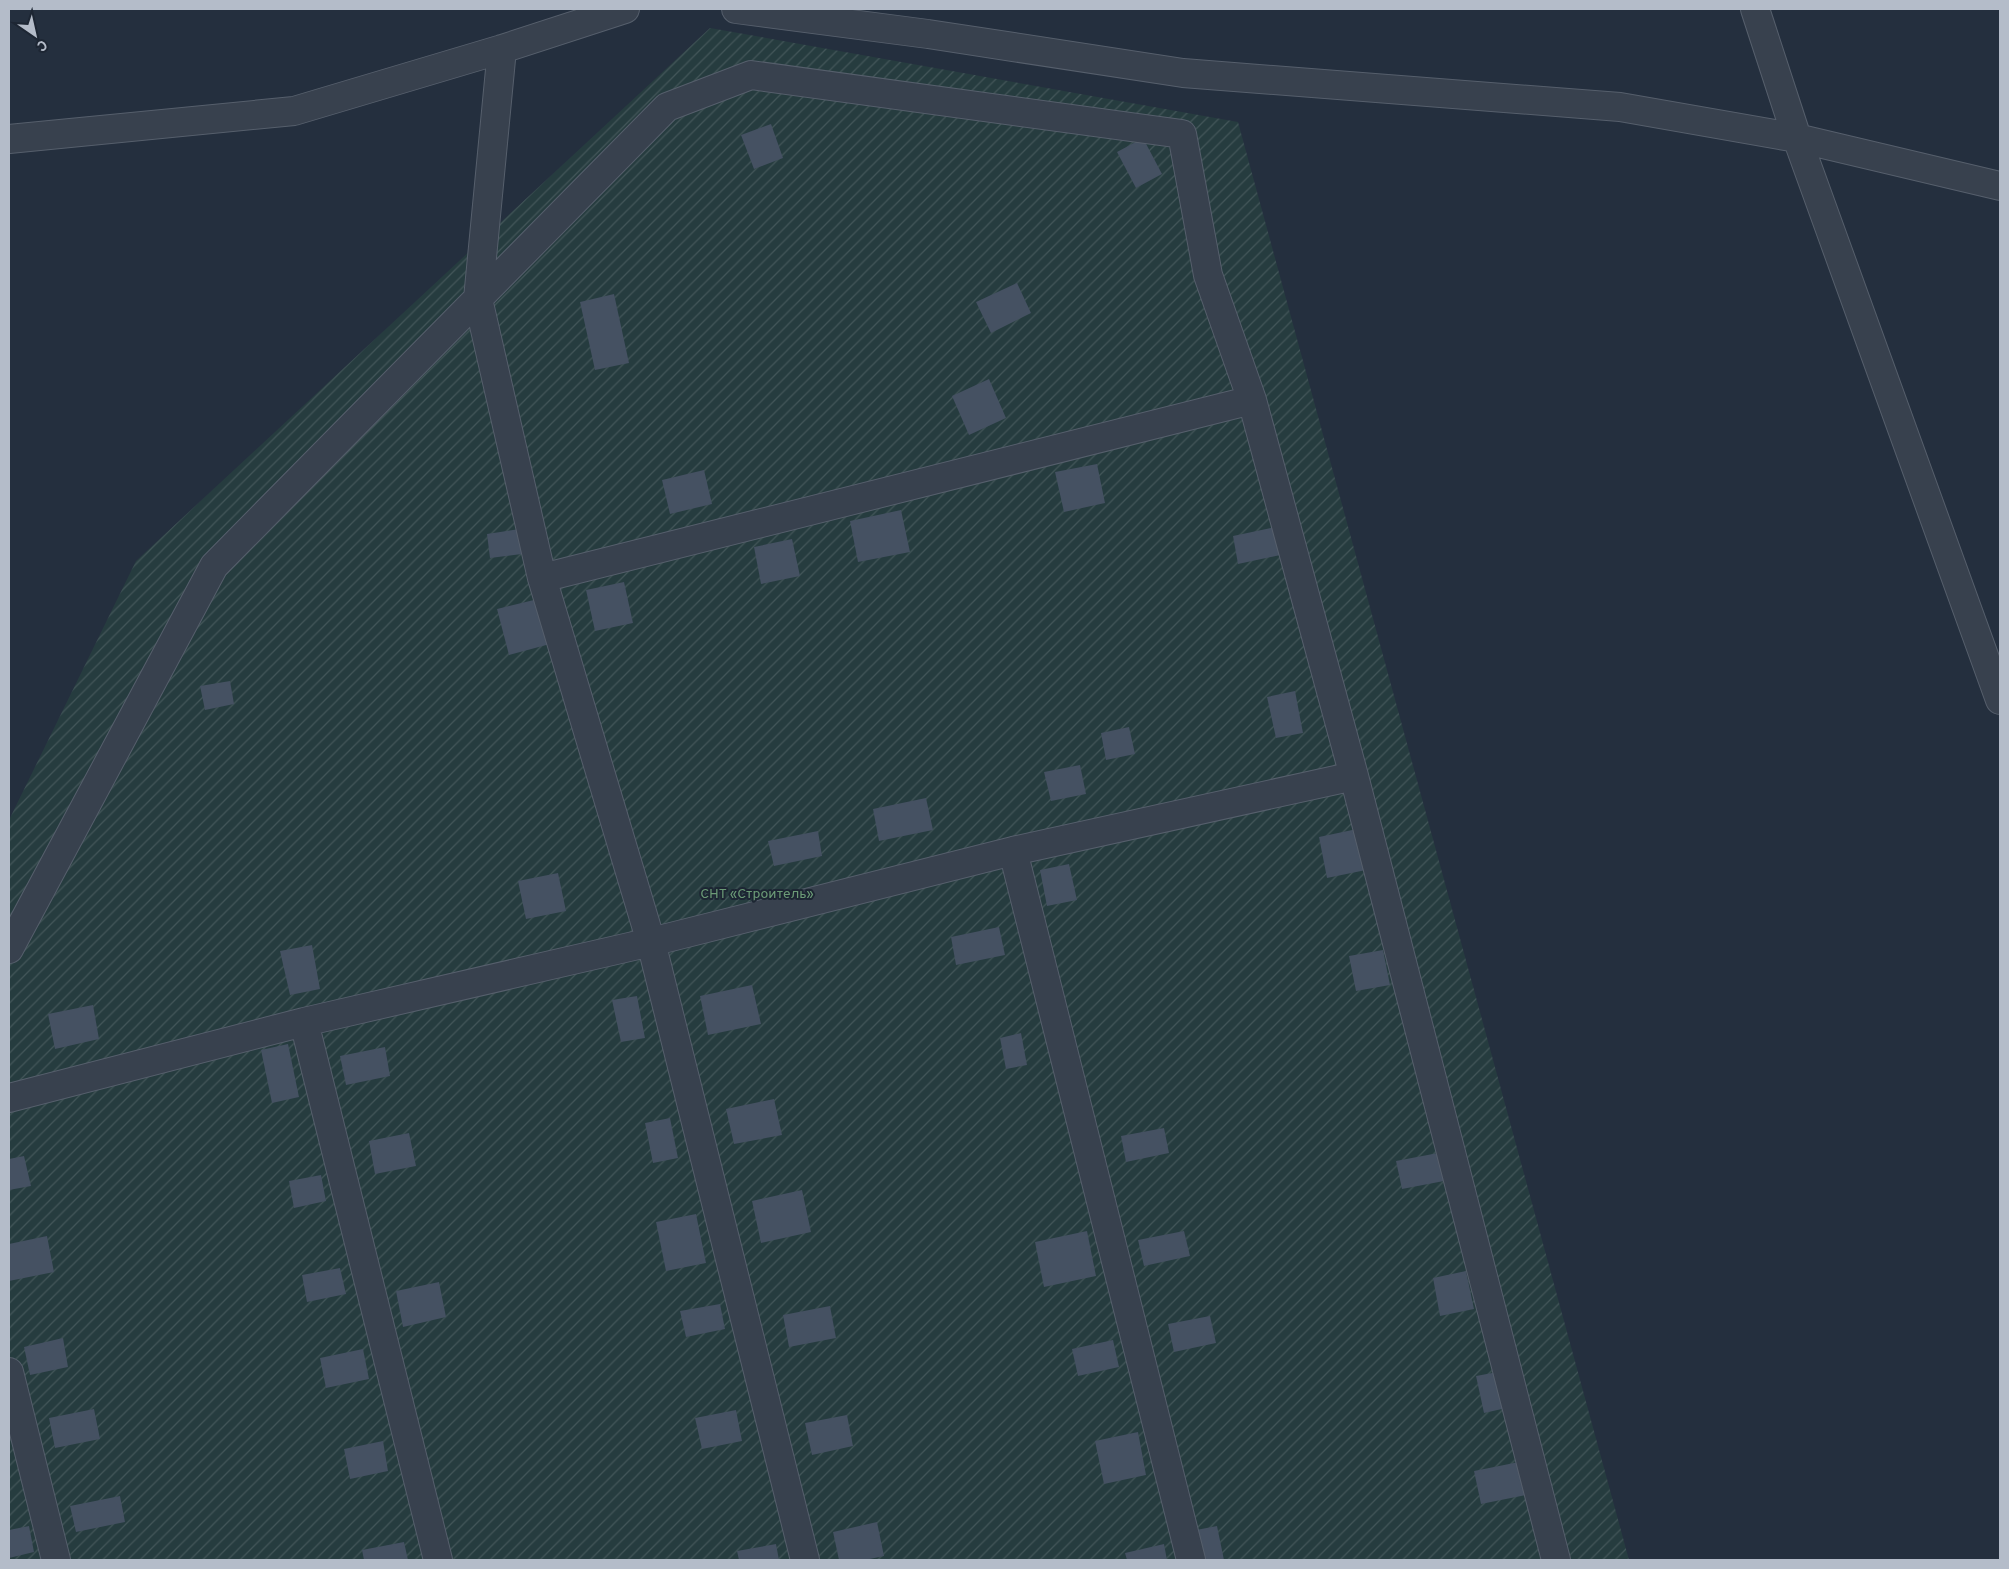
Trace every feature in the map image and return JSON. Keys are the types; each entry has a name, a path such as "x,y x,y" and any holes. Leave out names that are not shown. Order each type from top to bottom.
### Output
{"street":[{"path":"9,139 294,111 502,49 625,9"},
{"path":"736,9 928,34 1183,73 1620,107 1798,138 2000,186"},
{"path":"918,9 928,34"},
{"path":"1755,9 1798,138 2000,700"},
{"path":"502,49 478,299 542,578 652,942 805,1560"},
{"path":"9,949 214,566 667,107 751,75 1182,134 1208,275 1252,400 1354,776 1556,1560"},
{"path":"542,578 1252,400"},
{"path":"9,1098 304,1022 652,942 1013,851 1354,776"},
{"path":"1013,851 1191,1560"},
{"path":"304,1022 438,1560"},
{"path":"9,1372 56,1560"}],"green space":[{"name":"СНТ «Строитель»","path":"710,28 1238,122 1629,1560 9,1560 9,820 136,561"}],"building":[{"path":"771,124 783,158 754,169 741,135"},
{"path":"1143,138 1162,174 1136,188 1117,152"},
{"path":"1017,283 1031,313 991,333 976,302"},
{"path":"614,294 629,363 595,370 580,302"},
{"path":"989,379 1006,418 969,435 952,396"},
{"path":"1097,464 1105,503 1064,512 1055,472"},
{"path":"704,470 712,504 670,514 662,480"},
{"path":"901,510 910,552 858,562 850,521"},
{"path":"1280,526 1285,554 1238,564 1233,536"},
{"path":"526,528 530,553 490,558 487,534"},
{"path":"792,539 800,576 761,584 754,547"},
{"path":"624,582 633,623 595,631 586,590"},
{"path":"538,599 550,644 509,655 497,609"},
{"path":"230,681 234,704 205,710 200,686"},
{"path":"1295,691 1303,733 1276,738 1267,697"},
{"path":"1129,727 1135,754 1106,760 1101,733"},
{"path":"1080,765 1086,794 1051,801 1044,772"},
{"path":"926,798 933,830 879,841 873,809"},
{"path":"1357,829 1366,870 1327,878 1319,837"},
{"path":"818,831 822,856 774,866 768,841"},
{"path":"1069,864 1077,900 1047,906 1040,870"},
{"path":"558,873 566,911 526,919 518,881"},
{"path":"999,927 1005,955 956,965 951,937"},
{"path":"312,945 320,989 290,995 280,951"},
{"path":"1383,950 1390,985 1356,991 1349,956"},
{"path":"752,985 761,1024 708,1035 700,996"},
{"path":"637,996 645,1038 621,1042 612,1000"},
{"path":"93,1005 99,1039 55,1049 48,1014"},
{"path":"1021,1033 1027,1065 1006,1069 1000,1038"},
{"path":"288,1044 299,1097 272,1103 261,1050"},
{"path":"385,1047 390,1076 346,1085 340,1056"},
{"path":"774,1099 782,1135 734,1144 726,1109"},
{"path":"670,1118 678,1158 653,1163 645,1123"},
{"path":"1164,1128 1169,1153 1126,1162 1121,1136"},
{"path":"409,1133 416,1166 375,1174 369,1141"},
{"path":"1438,1153 1444,1181 1402,1189 1396,1161"},
{"path":"24,1156 31,1186 9,1190 9,1159"},
{"path":"321,1175 326,1201 294,1208 289,1181"},
{"path":"802,1190 811,1232 761,1243 752,1201"},
{"path":"696,1214 706,1263 666,1271 656,1222"},
{"path":"1087,1231 1096,1276 1044,1287 1035,1242"},
{"path":"1184,1231 1190,1256 1144,1266 1138,1240"},
{"path":"47,1236 54,1272 9,1281 9,1244"},
{"path":"340,1268 346,1294 307,1302 302,1275"},
{"path":"1466,1271 1474,1309 1440,1316 1433,1278"},
{"path":"439,1282 446,1317 403,1327 396,1291"},
{"path":"720,1304 725,1329 686,1337 680,1311"},
{"path":"830,1306 836,1338 789,1347 783,1315"},
{"path":"1210,1316 1216,1343 1174,1352 1168,1324"},
{"path":"63,1338 68,1367 30,1375 24,1347"},
{"path":"1113,1340 1119,1367 1078,1376 1072,1349"},
{"path":"363,1349 369,1379 326,1388 320,1358"},
{"path":"1503,1371 1511,1407 1484,1413 1476,1376"},
{"path":"94,1409 100,1439 55,1448 49,1418"},
{"path":"736,1410 742,1441 702,1449 695,1418"},
{"path":"847,1415 853,1446 812,1455 805,1423"},
{"path":"1138,1432 1146,1475 1104,1484 1095,1441"},
{"path":"383,1441 388,1471 350,1479 344,1449"},
{"path":"1519,1462 1526,1495 1481,1504 1474,1471"},
{"path":"120,1496 125,1522 76,1532 70,1506"},
{"path":"877,1522 884,1556 865,1560 839,1560 833,1532"},
{"path":"29,1526 34,1552 9,1558 9,1530"},
{"path":"1217,1526 1224,1560 1197,1560 1191,1531"},
{"path":"404,1542 408,1560 364,1560 362,1550"},
{"path":"776,1544 779,1560 739,1560 737,1551"},
{"path":"1164,1544 1167,1560 1127,1560 1125,1553"}]}
